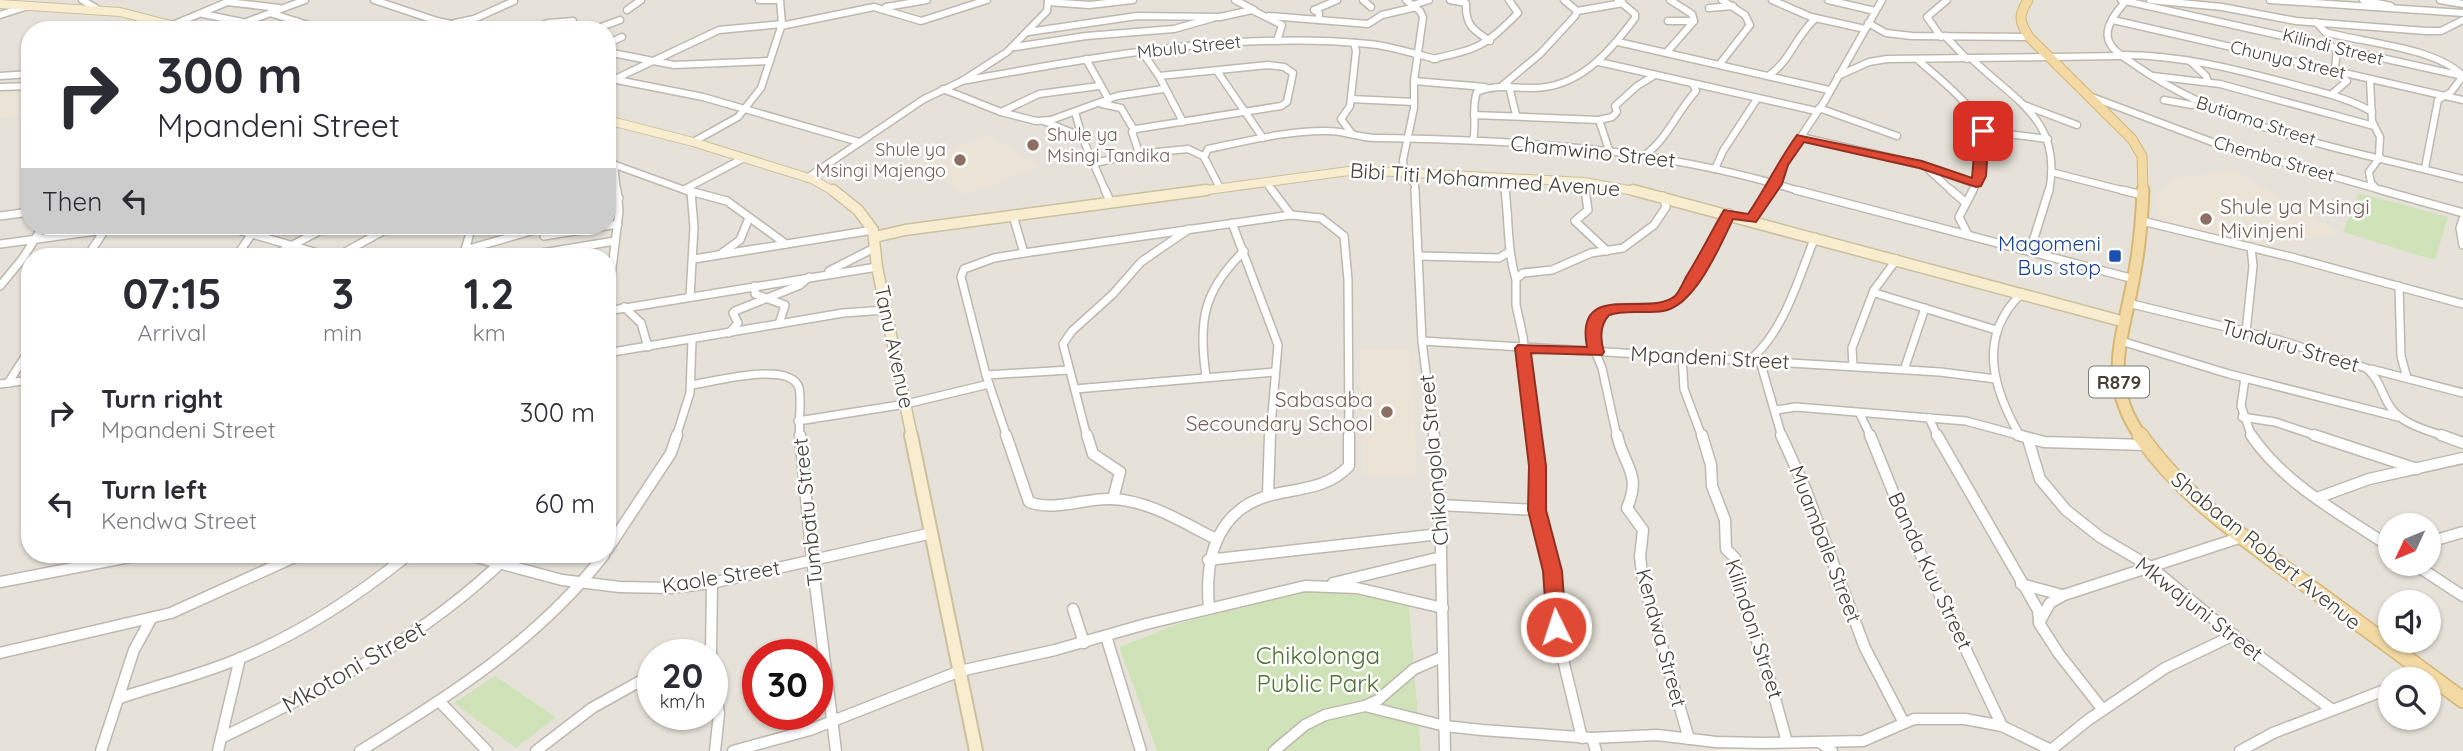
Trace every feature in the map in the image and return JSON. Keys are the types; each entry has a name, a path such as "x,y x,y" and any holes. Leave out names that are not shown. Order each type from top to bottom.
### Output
{"main road":[{"path":"2028,0 2019,14 2020,23 2029,37"},
{"name":"Shabaan Robert Avenue","path":"2029,37 2132,139 2141,156 2144,169 2141,221 2134,279 2117,359 2119,393 2134,427 2157,460 2188,492 2409,667"},
{"name":"Shabaan Robert Avenue","path":"2441,688 2463,701"},
{"name":"Shabaan Robert Avenue","path":"2441,692 2463,709"}],"street":[{"path":"82,0 96,8"},
{"path":"248,21 271,10 305,0"},
{"path":"374,0 433,21"},
{"path":"626,10 641,0"},
{"path":"693,142 735,119 742,107 761,88 781,25 778,0 759,0"},
{"path":"616,79 722,30 810,22 864,8 927,0"},
{"path":"879,8 913,21 921,21 987,0"},
{"path":"807,178 859,142 1014,47 1047,11 1048,1 1133,0"},
{"path":"1235,0 1282,25 1277,41"},
{"path":"1319,20 1319,13 1314,10 1337,0"},
{"path":"1363,0 1371,7"},
{"path":"1406,0 1423,15 1409,139 1403,160 1406,173"},
{"path":"1266,16 1370,24 1378,17 1429,0"},
{"path":"1450,0 1466,3 1464,18 1468,27 1490,41 1518,13 1509,0"},
{"path":"1564,0 1577,11"},
{"path":"1670,0 1692,14 1694,21"},
{"path":"1719,65 1750,25 1745,15 1722,0"},
{"path":"1772,0 1816,18 1866,26 1886,33 2029,37"},
{"path":"1828,0 1875,11"},
{"path":"1751,220 1776,184 1779,169 1858,45 1882,0"},
{"path":"1947,0 1927,17 1943,36 2023,105 2044,128 2048,139 2050,192 2030,251"},
{"path":"2137,4 2150,0 2222,7 2288,20 2435,31 2463,20"},
{"path":"2270,0 2463,13"},
{"path":"2313,0 2330,5"},
{"path":"2363,0 2398,8"},
{"path":"2440,0 2463,4"},
{"path":"468,21 514,1"},
{"path":"2122,55 2108,38 2113,20 2123,1"},
{"name":"Kilindi Street","path":"2123,1 2463,76"},
{"path":"218,17 227,2"},
{"path":"182,21 227,2 254,4 296,21"},
{"path":"1414,80 1488,88 1556,86 1578,77 1599,62 1618,42 1635,14 1620,2 1577,11 1571,22 1506,86"},
{"path":"0,15 31,5"},
{"path":"0,6 96,8 124,11 163,21"},
{"path":"0,6 17,10"},
{"path":"1709,8 1733,6"},
{"path":"1028,32 1150,15 1216,17 1254,10"},
{"path":"2425,10 2463,20"},
{"path":"200,13 234,21"},
{"path":"1014,47 1086,36 1174,29 1200,24 1216,17"},
{"path":"1768,76 1775,73 1791,53 1795,38 1816,18"},
{"path":"616,21 620,20"},
{"name":"Chunya Street","path":"2113,20 2321,68 2337,69 2463,100"},
{"path":"1668,21 1694,21"},
{"path":"1667,52 1694,21"},
{"path":"2316,22 2329,33 2405,50 2460,70 2463,76 2438,100 2425,168"},
{"path":"616,40 622,37"},
{"name":"Mbulu Street","path":"962,81 1086,59 1224,41 1354,43 1418,57 1437,58 1473,51 1490,41"},
{"path":"1618,42 1829,90"},
{"path":"1352,134 1341,120 1351,99 1356,51 1354,43"},
{"path":"2332,94 2347,80 2337,69 2337,49"},
{"path":"1142,52 1159,76 1163,89 1183,122"},
{"path":"616,54 649,62 682,65 770,61"},
{"path":"1850,56 1869,61 1970,59 2004,55 2048,58 2155,54 2332,94 2357,102 2372,112"},
{"name":"Butiama Street","path":"2122,55 2180,95 2205,107 2290,134 2463,179"},
{"path":"1086,59 1109,100"},
{"path":"1919,60 1969,108 1982,128 1979,176 1959,217 1968,235"},
{"path":"1838,76 1869,61"},
{"path":"2189,61 2206,76 2208,82"},
{"path":"1599,62 1695,87 1708,87 1817,110 1897,136"},
{"path":"1134,130 1247,114 1285,104 1293,71 1284,66 1268,65 1159,76"},
{"path":"1217,71 1263,138"},
{"path":"0,76 21,75"},
{"path":"1474,115 1599,120 1617,113 1615,106 1621,99 1655,75"},
{"path":"2149,75 2208,82 2374,126"},
{"path":"616,79 742,107 859,142"},
{"path":"2370,79 2374,126 2380,137 2380,157 2369,172 2371,183 2376,189"},
{"path":"2193,81 2186,90 2205,107"},
{"path":"0,87 21,86"},
{"path":"1001,112 1039,94 1099,86"},
{"path":"1506,86 1516,115"},
{"path":"1645,155 1655,149 1695,87"},
{"path":"1473,140 1476,128 1474,96 1488,88"},
{"path":"943,89 1001,112 1024,119 1045,121 1082,137"},
{"path":"1045,121 1109,100 1163,89"},
{"name":"Chemba Street","path":"2088,96 2212,142 2463,213"},
{"path":"1351,99 1414,102"},
{"path":"1715,169 1723,150 1757,99"},
{"path":"2164,100 2205,107"},
{"path":"1098,104 1121,108 1134,130 1132,134 1139,152 1137,154"},
{"path":"2023,105 2077,125"},
{"path":"1075,112 1082,137 1110,201"},
{"path":"1599,120 1609,150"},
{"path":"616,122 693,142 831,188 845,198 875,238"},
{"path":"1982,128 2048,139"},
{"name":"Chamwino Street","path":"1203,156 1212,148 1263,138 1329,131 1371,138 1473,140 1609,150 1715,169 2134,279"},
{"path":"1801,137 1922,165 1976,184"},
{"path":"1095,163 1137,154 1188,149 1203,156 1219,186"},
{"path":"1655,149 1662,158"},
{"path":"688,191 744,158"},
{"path":"616,165 688,191 727,201 786,244"},
{"path":"1922,165 1966,203"},
{"name":"Bibi Titi Mohammed Avenue","path":"875,238 905,230 1110,201 1356,170 1584,183 1663,196 2125,322"},
{"path":"2051,172 2141,195"},
{"name":"Chikongola Street","path":"1406,173 1415,185 1423,341 1440,505 1445,751"},
{"path":"1503,179 1537,466 1537,510 1553,571 1559,643 1587,738 1596,751"},
{"path":"1266,182 1291,215"},
{"path":"1584,183 1588,212 1575,221 1608,251"},
{"path":"614,248 619,198 616,186"},
{"path":"688,191 694,258 690,296"},
{"path":"1516,279 1523,273 1552,270 1591,253 1630,244 1654,225 1666,207 1663,196"},
{"path":"0,216 21,213"},
{"name":"Kendwa Street","path":"1689,739 1643,581 1640,556 1643,530 1627,508 1634,491 1631,468 1618,439 1593,343 1595,320 1603,312 1616,308 1663,307 1680,299 1714,244 1729,213"},
{"path":"1209,608 1208,560 1214,538 1236,515 1268,495 1339,477 1349,466 1348,281 1344,236 1321,218 1291,215 1191,227 1024,253 977,263 961,273 987,380 1029,502 1040,507 1093,499 1129,501 1214,538"},
{"path":"1013,216 1024,253"},
{"path":"719,255 740,240 749,218"},
{"path":"2463,219 2460,228 2463,245"},
{"path":"2141,221 2251,247 2463,304"},
{"path":"1232,223 1278,345 1274,372 1268,495"},
{"path":"1113,499 1120,472 1093,454 1080,416 1063,344 1067,336 1105,303 1141,262 1191,227"},
{"path":"29,248 37,235"},
{"path":"0,244 60,235"},
{"path":"269,235 303,248"},
{"path":"288,248 312,235"},
{"path":"353,248 376,235"},
{"path":"473,248 484,241 524,235"},
{"path":"518,236 536,235"},
{"path":"1755,360 1785,310 1815,237"},
{"path":"694,258 786,244 875,238"},
{"path":"824,274 875,238"},
{"name":"Tanu Avenue","path":"875,238 877,267 976,751"},
{"path":"578,248 615,241"},
{"path":"2246,332 2253,266 2251,247"},
{"path":"1206,376 1202,322 1208,293 1232,261 1244,251"},
{"path":"1419,256 1501,258 1510,252"},
{"path":"1853,366 1852,348 1880,280 1897,258"},
{"path":"0,286 21,260"},
{"path":"616,308 877,267"},
{"path":"729,333 738,323 734,311 800,285 811,276"},
{"path":"755,286 755,294 785,305 779,324"},
{"path":"2399,286 2401,355 2407,378"},
{"path":"1875,293 1997,330"},
{"name":"Mkwajuni Street","path":"2022,293 2007,307 1997,330 1994,350 1996,379 2001,401 2024,437 2044,487 2081,524 2151,567 2331,709"},
{"name":"Tunduru Street","path":"2128,303 2246,332 2366,368 2376,376 2388,405 2400,418"},
{"path":"624,307 641,323 648,347"},
{"path":"1904,370 1925,308"},
{"path":"616,352 857,311 886,310"},
{"path":"616,537 666,463 689,402 692,340"},
{"name":"Mpandeni Street","path":"1423,341 1853,366 1996,379"},
{"path":"2121,341 2245,378 2400,418 2463,443"},
{"name":"Kilindoni Street","path":"1682,356 1684,389 1698,422 1711,465 1712,486 1725,520 1726,549 1735,555 1737,563 1734,579 1753,625 1787,742"},
{"name":"Muambale Street","path":"1755,360 1772,396 1782,439 1805,488 1865,648 1904,723"},
{"path":"4,384 21,361"},
{"path":"2366,368 2463,393"},
{"path":"798,421 906,404 987,380 1069,370"},
{"name":"Tumbatu Street","path":"691,385 775,372 787,375 799,387 798,421 806,479 812,560 834,721 835,751"},
{"path":"1075,389 1274,372"},
{"path":"2245,378 2242,417 2247,432 2272,463 2317,498 2378,539"},
{"path":"1772,396 1796,407"},
{"path":"1776,410 1796,407 1860,414 1891,414 1983,424 2024,437 2064,444 2146,445"},
{"name":"Banda Kuu Street","path":"1860,414 1882,461 1904,519 2002,726"},
{"path":"2242,417 2275,422 2417,469"},
{"path":"1929,418 1944,451 2038,610 2039,623 2059,654 2103,710"},
{"path":"2317,498 2369,480 2463,457"},
{"path":"1440,505 1537,510"},
{"path":"2441,538 2463,532"},
{"name":"Kaole Street","path":"497,563 583,584 655,588 712,583 932,533"},
{"path":"1208,560 1440,534"},
{"path":"2039,623 2050,604 2064,595 2242,537"},
{"path":"733,751 766,744 834,721 960,671 1084,643 1209,608 1305,586 1330,584 1441,557"},
{"path":"0,582 82,563"},
{"path":"0,653 150,619 210,597 282,563"},
{"path":"120,698 240,658 319,618 356,595 398,563"},
{"path":"360,751 439,701 529,634 583,584 598,563"},
{"name":"Mkotoni Street","path":"221,738 386,654 432,622 500,564"},
{"path":"2432,576 2463,596"},
{"path":"711,639 712,583"},
{"path":"1330,584 1443,608"},
{"path":"2021,584 2064,595"},
{"path":"1073,610 1084,643"},
{"path":"101,751 141,635 150,619"},
{"path":"1365,706 1446,726 1587,738 1657,735 1716,742 1863,741 1888,733 1914,719 1965,719 2002,726 2052,750 2103,710 2165,668 2234,635"},
{"path":"1107,636 1141,751"},
{"path":"1274,751 1315,720 1365,706 1387,694 1414,669 1442,657"},
{"path":"218,751 240,658"},
{"path":"536,751 576,718 637,682"},
{"path":"2240,751 2273,733 2378,692"},
{"path":"439,701 487,751"},
{"path":"715,751 717,730"},
{"path":"1819,742 1832,751"}],"shaded area":[{"path":"0,0 2463,0 2463,751 1824,751 1815,743 1704,751 1421,751 1409,605 1317,587 1177,624 1119,647 1157,751 0,751"},
{"path":"21,92 21,117 0,118 0,93"},
{"path":"990,134 1039,166 965,195 917,161"},
{"path":"2236,171 2339,233 2254,246 2159,220 2155,197 2175,178"},
{"name":"Sabasaba Secoundary School","path":"1360,350 1410,350 1417,476 1363,474"}],"green space":[{"path":"2359,193 2448,217 2435,260 2343,232"},
{"name":"Chikolonga Public Park","path":"1317,587 1409,605 1421,751 1157,751 1119,647 1177,624"},
{"path":"495,676 556,717 516,748 454,703"}],"place":[{"name":"Shule ya Msingi Tandika","path":"1033,145"},
{"name":"Shule ya Msingi Majengo","path":"960,160"},
{"name":"Shule ya Msingi Mivinjeni","path":"2206,219"},
{"name":"Magomeni Bus stop","path":"2115,256"},
{"name":"Sabasaba Secoundary School","path":"1387,412"}],"route":[{"path":"1556,627 1553,571 1537,510 1537,466 1523,348 1596,352 1593,346 1595,320 1603,312 1616,308 1663,307 1680,299 1721,232 1729,213 1751,220 1776,184 1779,169 1801,137 1922,165 1976,184 1983,131"}]}
